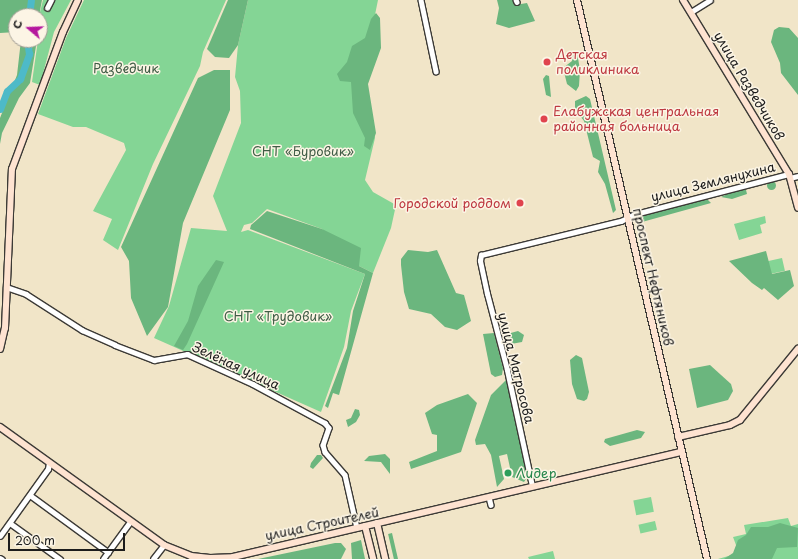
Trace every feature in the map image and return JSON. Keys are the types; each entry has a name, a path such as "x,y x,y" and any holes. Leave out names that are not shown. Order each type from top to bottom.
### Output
{"street":[{"path":"47,8 51,0"},
{"path":"0,349 5,328 10,197 14,161 63,32 78,0"},
{"path":"421,0 433,67 436,71"},
{"name":"проспект Нефтяников","path":"576,0 707,559"},
{"name":"улица Разведчиков","path":"683,0 790,176 798,208"},
{"path":"691,12 710,0"},
{"name":"улица Землянухина","path":"481,255 790,176 798,176"},
{"name":"улица Матросова","path":"481,255 480,261 487,294 507,370 532,486"},
{"name":"Зелёная улица","path":"6,287 26,294 82,330 121,348 154,360 177,354 187,354 252,384 325,423 328,428 323,445 325,452 344,475 357,528"},
{"path":"678,437 730,425 740,420 798,349"},
{"name":"улица Строителей","path":"0,427 164,545 191,556 233,558 532,486 682,452"},
{"path":"0,536 48,469 49,463"},
{"path":"30,495 108,552"},
{"path":"489,497 491,505"},
{"path":"103,559 130,522"},
{"path":"10,523 60,559"},
{"path":"377,523 385,559"},
{"path":"365,526 373,559"},
{"path":"153,559 164,545"}],"green space":[{"path":"0,0 42,0 40,8 8,8 8,32 0,33"},
{"path":"43,0 71,0 54,32 40,85 32,82 37,48 48,48 48,8 41,8"},
{"name":"Разведчик","path":"84,0 226,0 203,52 200,66 153,164 118,250 103,240 112,219 93,211 126,150 124,143 86,127 73,127 38,114 66,38"},
{"path":"228,0 248,0 238,45 229,58 215,57 207,49"},
{"path":"248,0 378,0 363,74 375,138 365,180 373,192 396,205 391,228 373,273 359,266 322,229 267,209 252,223 244,225 241,232 248,230 365,274 351,311 344,347 321,412 154,338 169,306 191,228 227,231 213,196 241,123 240,91 235,77 238,45"},
{"path":"497,0 513,0 515,5 527,3 535,21 509,28 496,24 499,8"},
{"path":"376,13 380,18 381,48 368,84 376,133 370,150 364,146 365,138 353,113 351,82 340,81 337,74 347,62 352,46 365,38 371,19"},
{"path":"779,27 789,28 798,38 798,95 781,73 780,63 771,42 774,30"},
{"path":"20,48 36,48 30,83 19,98 2,133 0,144 0,118 17,75"},
{"path":"577,52 580,70 579,86 576,91 567,84 563,68 572,61 573,53"},
{"path":"214,70 230,70 230,110 183,223 168,307 147,336 131,298 129,261 121,247 198,78"},
{"path":"546,75 549,76 551,97 546,95 543,79"},
{"path":"586,96 590,99 616,210 613,213 605,184 598,172 600,161 593,157 584,121 575,109 575,101"},
{"path":"769,181 773,181 775,185 773,189 769,189 767,187 767,183"},
{"path":"738,189 746,190 747,194 732,199 721,197"},
{"path":"701,199 707,199 711,203 642,222 637,220 639,217"},
{"path":"267,211 322,229 361,248 359,266 373,273 339,395 333,393 328,408 325,406 347,348 353,311 365,274 250,229 251,225"},
{"path":"765,216 766,223 760,225 762,233 739,240 734,224"},
{"path":"408,250 428,252 437,250 456,293 464,295 471,321 457,330 445,327 431,314 409,309 404,292 401,265 401,259"},
{"path":"766,251 772,274 790,270 794,286 778,300 764,288 762,290 752,283 729,261"},
{"path":"782,258 785,271 770,274 767,261"},
{"path":"216,260 224,262 183,350 174,346 188,321 198,286"},
{"path":"518,331 524,335 522,342 511,344 505,339 504,335"},
{"path":"494,333 503,368 502,375 495,377 491,374 483,334"},
{"path":"576,355 582,358 589,392 587,399 584,401 577,399 572,384 570,360"},
{"path":"710,365 731,384 733,391 728,400 697,408 689,369"},
{"path":"506,380 528,476 524,482 512,477 507,454 499,456 504,479 497,487 491,455 485,444 476,445 475,440 491,395"},
{"path":"468,394 477,403 461,452 411,469 409,462 437,451 437,435 432,434 425,413 437,405"},
{"path":"355,409 359,410 360,415 356,422 348,427 346,420 351,418"},
{"path":"637,430 645,432 641,438 610,446 604,442 605,439"},
{"path":"385,454 390,459 390,474 381,462 364,461 369,456"},
{"path":"317,455 321,455 323,458 313,469 310,467 311,463"},
{"path":"651,497 654,512 636,515 633,500"},
{"path":"788,518 791,526 798,524 798,559 718,559 739,553 733,537 746,534 744,525"},
{"path":"655,521 657,530 640,534 638,525"},
{"path":"780,523 798,528 797,547 777,548 772,559 724,559 733,553 738,540 746,535 751,527 768,527"},
{"path":"392,533 398,559 394,559 388,534"},
{"path":"361,540 365,559 352,559 351,543"},
{"path":"341,543 346,549 341,559 258,559"},
{"path":"553,551 555,559 529,559 528,557"}],"waterway":[{"path":"30,8 31,0"},
{"path":"0,109 7,91 20,79 29,54 28,48"}],"place":[{"name":"Детская поликлиника","path":"547,62"},
{"name":"Елабужская центральная районная больница","path":"544,119"},
{"name":"Городской роддом","path":"520,203"},
{"name":"Лидер","path":"508,473"}],"park label":[{"name":"СНТ «Буровик»","path":"303,151"},
{"name":"СНТ «Трудовик»","path":"278,316"}]}
